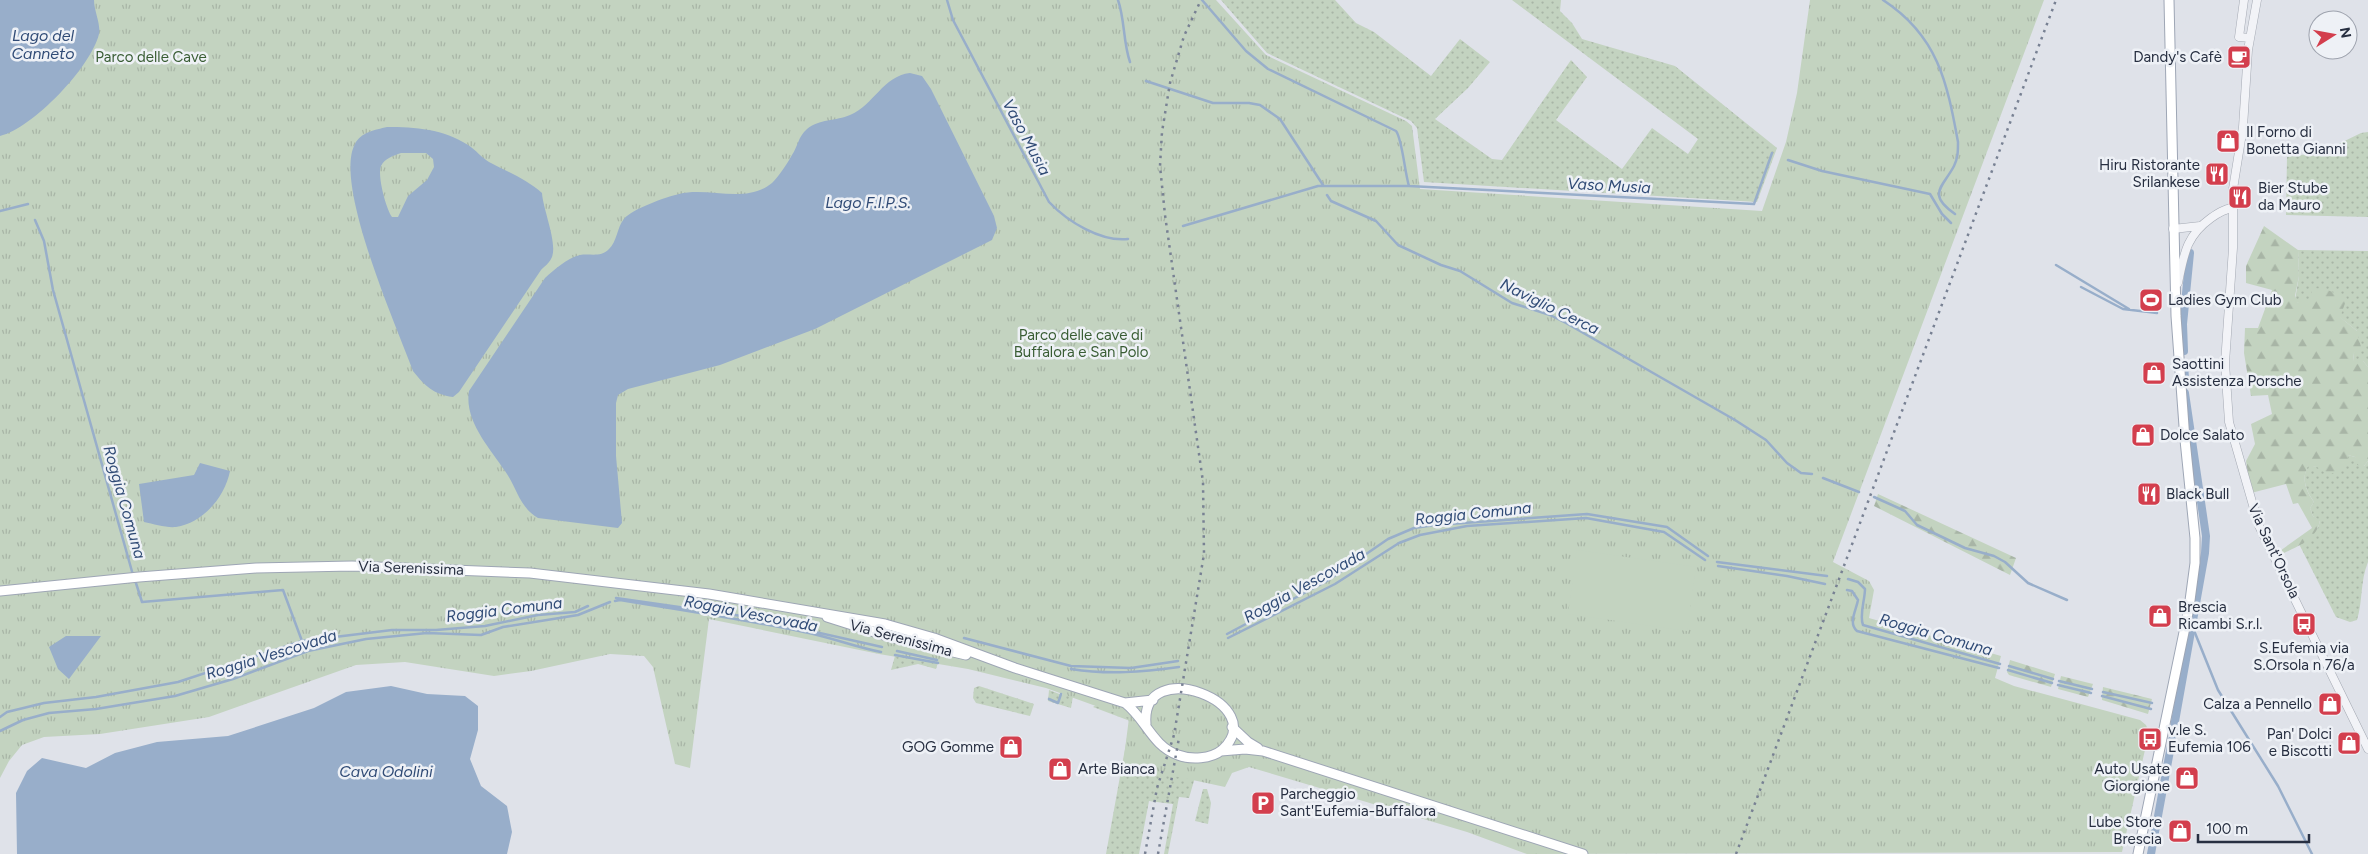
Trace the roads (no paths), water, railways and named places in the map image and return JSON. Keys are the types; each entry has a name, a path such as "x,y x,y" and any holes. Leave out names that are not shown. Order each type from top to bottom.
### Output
{"main road":[{"path":"2138,854 2189,608 2195,563 2195,538 2179,376 2173,229 2169,0"},
{"name":"Via Serenissima","path":"0,591 139,577 247,569 352,566 429,567 530,573 647,585 877,623 934,638 983,658 1125,703 1152,700 1173,690 1198,691 1223,705 1232,728 1248,742 1263,751"},
{"name":"Via Serenissima","path":"820,614 890,637 941,651 983,658"},
{"path":"890,637 893,633 898,633 922,639 934,638"},
{"path":"1146,724 1146,711 1152,700"},
{"name":"Via Serenissima","path":"1125,703 1146,724 1158,744 1178,755 1204,757 1221,751 1246,749 1263,751 1582,854"},
{"path":"1221,751 1229,740 1232,728"}],"street":[{"path":"2244,0 2239,36 2250,38"},
{"name":"Via Sant'Orsola","path":"2257,0 2250,38 2243,127 2234,189 2233,248 2225,363 2229,422 2259,526 2368,749"},
{"path":"2176,293 2189,240 2200,226 2220,212 2233,208"},
{"path":"2173,229 2200,226"}],"water":[{"name":"Lago del Canneto","path":"0,0 94,0 99,34 94,48 85,63 59,94 28,121 13,131 0,136"},
{"name":"Lago F.I.P.S.","path":"910,73 922,76 931,89 994,216 997,228 992,240 815,329 720,365 628,389 618,395 616,403 616,456 622,523 618,528 538,518 532,514 522,503 509,477 479,434 470,413 468,402 469,391 545,278 570,259 580,255 606,252 612,246 624,219 634,211 650,204 690,192 750,193 772,183 788,162 807,129 817,123 850,115 866,105 893,79"},
{"path":"387,127 419,128 449,135 474,149 486,160 523,180 542,193 552,237 553,253 551,259 541,270 459,392 453,397 440,394 430,388 413,371 382,290 359,222 353,190 351,163 355,144 365,134","holes":["401,153 426,153 433,159 434,167 427,180 408,196 398,217 392,217 383,192 380,177 381,166 387,159"]},
{"path":"200,463 230,471 223,490 211,507 204,514 186,525 176,527 144,522 139,484 194,475"},
{"path":"66,636 101,636 69,679 58,669 49,647"},
{"name":"Cava Odolini","path":"391,686 427,694 465,696 478,706 478,730 470,759 481,786 507,806 512,832 507,854 17,854 16,793 27,771 42,758 86,768 115,753 157,742 228,736 314,708 346,692"}],"waterway":[{"name":"Vaso Musia","path":"947,0 953,20 1049,202 1066,217 1085,229 1107,237 1128,239"},
{"name":"Naviglio Cerca","path":"1118,0 1130,62"},
{"name":"Vaso Musia","path":"1202,0 1246,51 1268,69 1396,131 1400,141 1409,186 1754,204 1772,153"},
{"name":"Vaso Musia","path":"1883,0 1902,14 1916,29 1928,45 1944,80 1954,120 1958,148 1955,163 1942,185 1939,196 1946,207 1955,214"},
{"name":"Naviglio Cerca","path":"1146,81 1213,103 1249,103 1260,105 1280,119 1323,185"},
{"name":"Vaso Musia","path":"1788,160 1822,171 1930,194 1942,214 1951,223"},
{"name":"Vaso Musia","path":"1183,226 1318,186 1409,186"},
{"name":"Naviglio Cerca","path":"1327,195 1331,201 1376,221 1398,245 1441,265 1460,271 1512,303 1550,315 1566,323 1735,420 1766,440 1787,463 1801,473 1812,474"},
{"name":"Roggia Comuna","path":"0,211 28,204"},
{"name":"Roggia Comuna","path":"35,220 44,241 53,290 133,575"},
{"path":"2184,351 2183,324 2190,253"},
{"name":"Vaso Musia","path":"2056,265 2129,309"},
{"name":"Vaso Musia","path":"2081,287 2123,309 2157,313"},
{"path":"2184,363 2185,379"},
{"path":"2174,727 2205,553 2206,536 2185,393"},
{"name":"Naviglio Cerca","path":"1823,478 1859,492"},
{"name":"Naviglio Cerca","path":"1874,497 1905,511 1917,525 1965,548 1994,556 2005,562 2028,583 2067,600"},
{"name":"Roggia Comuna","path":"1227,634 1327,581 1388,539 1414,528 1587,514 1667,527 1708,556"},
{"name":"Roggia Vescovada","path":"1228,638 1335,584 1399,543 1420,535 1467,526 1586,518 1664,532 1705,560"},
{"name":"Roggia Comuna","path":"1717,562 1827,576"},
{"name":"Roggia Vescovada","path":"1718,566 1787,576 1825,584"},
{"name":"Roggia Comuna","path":"1848,579 1858,582 1865,589 1862,612 1863,625 2000,664"},
{"name":"Roggia Comuna","path":"135,580 142,602 283,590 302,641"},
{"name":"Roggia Vescovada","path":"1847,590 1852,591 1858,600 1853,617 1854,628 1857,631 1999,668"},
{"name":"Roggia Comuna","path":"616,598 749,617 882,647"},
{"name":"Roggia Vescovada","path":"615,601 620,600 781,627 881,652"},
{"name":"Roggia Vescovada","path":"0,731 23,720 49,713 96,709 175,696 233,679 308,651 366,639 427,633 481,635 503,627 578,615 610,602"},
{"name":"Roggia Comuna","path":"0,717 7,712 44,703 96,697 178,682 302,641 392,630 436,630 485,626 538,615 575,612 588,606"},
{"path":"2193,628 2218,690 2278,786 2312,854"},
{"name":"Roggia Vescovada","path":"964,638 1071,666 1131,668 1178,661"},
{"name":"Roggia Vescovada","path":"897,651 937,660"},
{"name":"Roggia Vescovada","path":"895,655 938,663"},
{"name":"Roggia Comuna","path":"2009,666 2053,679"},
{"name":"Roggia Vescovada","path":"1071,669 1125,672 1179,667"},
{"name":"Roggia Vescovada","path":"2008,670 2052,683"},
{"name":"Roggia Comuna","path":"2059,681 2092,689"},
{"name":"Roggia Vescovada","path":"2058,685 2091,693"},
{"name":"Roggia Comuna","path":"2103,692 2152,703"},
{"name":"Roggia Vescovada","path":"1049,699 1058,703 1061,694"},
{"name":"Roggia Vescovada","path":"2102,696 2151,709"},
{"path":"2151,854 2172,740"}],"railway":[{"path":"1145,854 1157,788 1174,735 1204,554 1203,482 1165,215 1160,166 1162,132 1170,83 1184,36 1201,0"},
{"path":"1736,854 2056,0"},
{"path":"1158,854 1179,738"}],"place":[{"name":"Dandy's Cafè","path":"2239,57"},
{"name":"Il Forno di Bonetta Gianni","path":"2228,141"},
{"name":"Hiru Ristorante Srilankese","path":"2217,174"},
{"name":"Bier Stube da Mauro","path":"2240,197"},
{"name":"Ladies Gym Club","path":"2151,300"},
{"name":"Saottini Assistenza Porsche","path":"2154,373"},
{"name":"Dolce Salato","path":"2143,435"},
{"name":"Black Bull","path":"2149,494"},
{"name":"Brescia Ricambi S.r.l.","path":"2160,616"},
{"name":"S.Eufemia via S.Orsola n 76/a","path":"2304,624"},
{"name":"Calza a Pennello","path":"2330,704"},
{"name":"v.le S. Eufemia 106","path":"2150,739"},
{"name":"Pan' Dolci e Biscotti","path":"2349,743"},
{"name":"GOG Gomme","path":"1011,747"},
{"name":"Arte Bianca","path":"1060,769"},
{"name":"Auto Usate Giorgione","path":"2187,778"},
{"name":"Parcheggio Sant'Eufemia-Buffalora","path":"1263,803"},
{"name":"Lube Store Brescia","path":"2180,831"}],"park label":[{"name":"Parco delle Cave","path":"151,57"},
{"name":"Parco delle cave di Buffalora e San Polo","path":"1081,344"}]}
